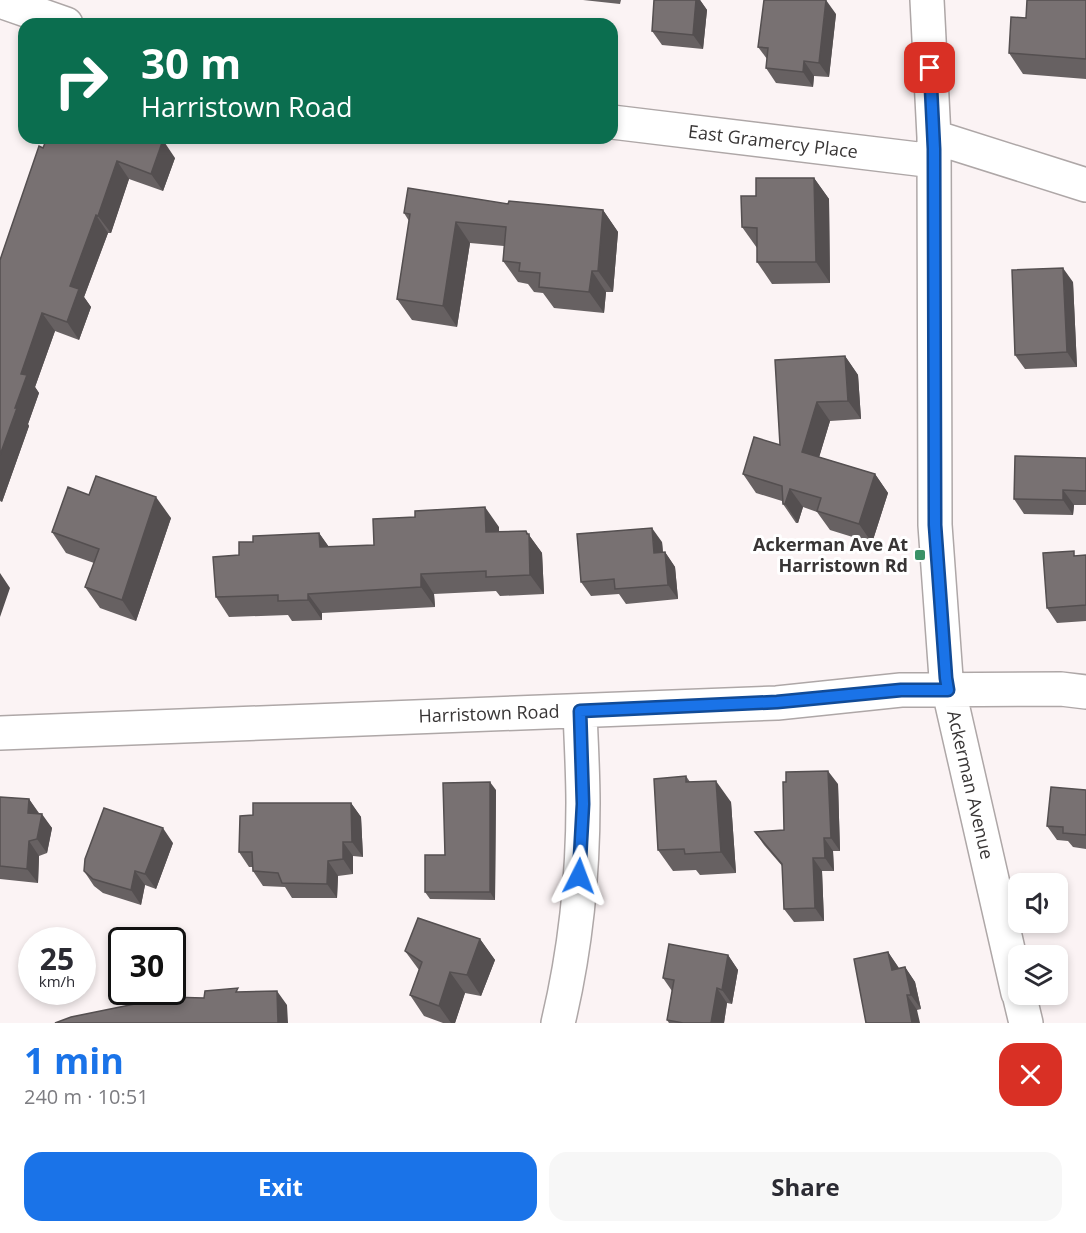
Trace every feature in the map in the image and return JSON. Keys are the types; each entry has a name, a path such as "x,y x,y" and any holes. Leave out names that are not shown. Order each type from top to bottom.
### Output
{"street":[{"name":"Ackerman Avenue","path":"927,0 934,149 935,525 946,678 1008,947"},
{"path":"0,1 49,18"},
{"name":"East Gramercy Place","path":"618,123 934,149 1086,185"},
{"name":"Harristown Road","path":"0,733 777,702 901,690 1061,689 1086,692"},
{"path":"558,1023 565,995 578,900 583,804 580,711"},
{"name":"Ackerman Avenue","path":"1022,1005 1026,1023"}],"building":[{"path":"654,0 696,0 693,35 652,31"},
{"path":"764,0 826,0 819,63 804,61 803,72 766,68 768,48 758,47"},
{"path":"1027,0 1086,0 1086,59 1009,53 1011,17 1026,18"},
{"path":"45,144 162,144 151,174 117,161 70,286 79,289 67,322 42,313 21,374 27,375 0,455 0,260 39,146 43,148"},
{"path":"756,178 814,178 816,262 757,262 757,228 742,227 741,196 756,196"},
{"path":"408,188 508,204 509,201 603,210 598,271 592,271 589,292 539,287 540,273 519,271 520,263 503,261 506,227 456,222 443,306 397,299 410,214 404,213"},
{"path":"1063,268 1067,352 1015,355 1012,270"},
{"path":"845,356 848,401 817,402 802,452 875,474 859,524 817,511 821,498 790,489 785,504 783,504 782,486 743,474 754,437 780,445 775,360"},
{"path":"1015,456 1086,458 1086,491 1063,490 1063,500 1014,499"},
{"path":"96,476 156,497 122,600 85,587 99,549 52,532 68,487 89,495"},
{"path":"485,507 486,532 526,531 529,534 530,575 486,577 486,571 421,574 421,587 308,594 308,600 278,601 278,595 216,597 213,557 239,555 239,542 253,542 253,536 319,533 320,547 374,545 373,519 415,517 415,511"},
{"path":"652,528 654,553 665,552 668,585 615,589 614,579 581,582 577,534"},
{"path":"1074,551 1074,556 1086,555 1086,605 1047,608 1043,553"},
{"path":"828,771 831,838 824,838 825,858 813,858 815,908 784,909 782,864 755,832 784,830 783,782 786,782 786,772"},
{"path":"686,776 686,782 716,781 721,852 685,854 684,849 658,850 654,779"},
{"path":"490,782 490,892 425,892 425,855 445,855 443,783"},
{"path":"1051,787 1086,790 1086,835 1063,833 1063,827 1047,826"},
{"path":"0,797 29,799 28,813 42,814 37,839 29,841 27,869 0,866"},
{"path":"253,803 351,803 352,842 343,842 343,859 328,861 327,884 282,883 278,873 253,871 252,852 239,852 240,816 253,815"},
{"path":"104,808 163,828 145,874 135,871 131,890 93,879 84,871 85,859"},
{"path":"418,918 480,939 467,975 450,972 439,1006 410,995 422,962 405,951"},
{"path":"669,944 728,955 722,990 717,988 711,1023 683,1023 667,1020 674,980 663,978"},
{"path":"888,952 892,970 905,967 911,995 907,995 912,1023 866,1023 854,959"},
{"path":"238,988 236,992 277,991 278,1023 55,1023 71,1017 130,1005 186,1005 186,997 204,998 205,991"}],"place":[{"name":"Ackerman Ave At Harristown Rd","path":"920,555"}],"route":[{"path":"579,876 583,804 580,711 777,702 901,690 948,690 935,525 934,149 930,68"}]}
